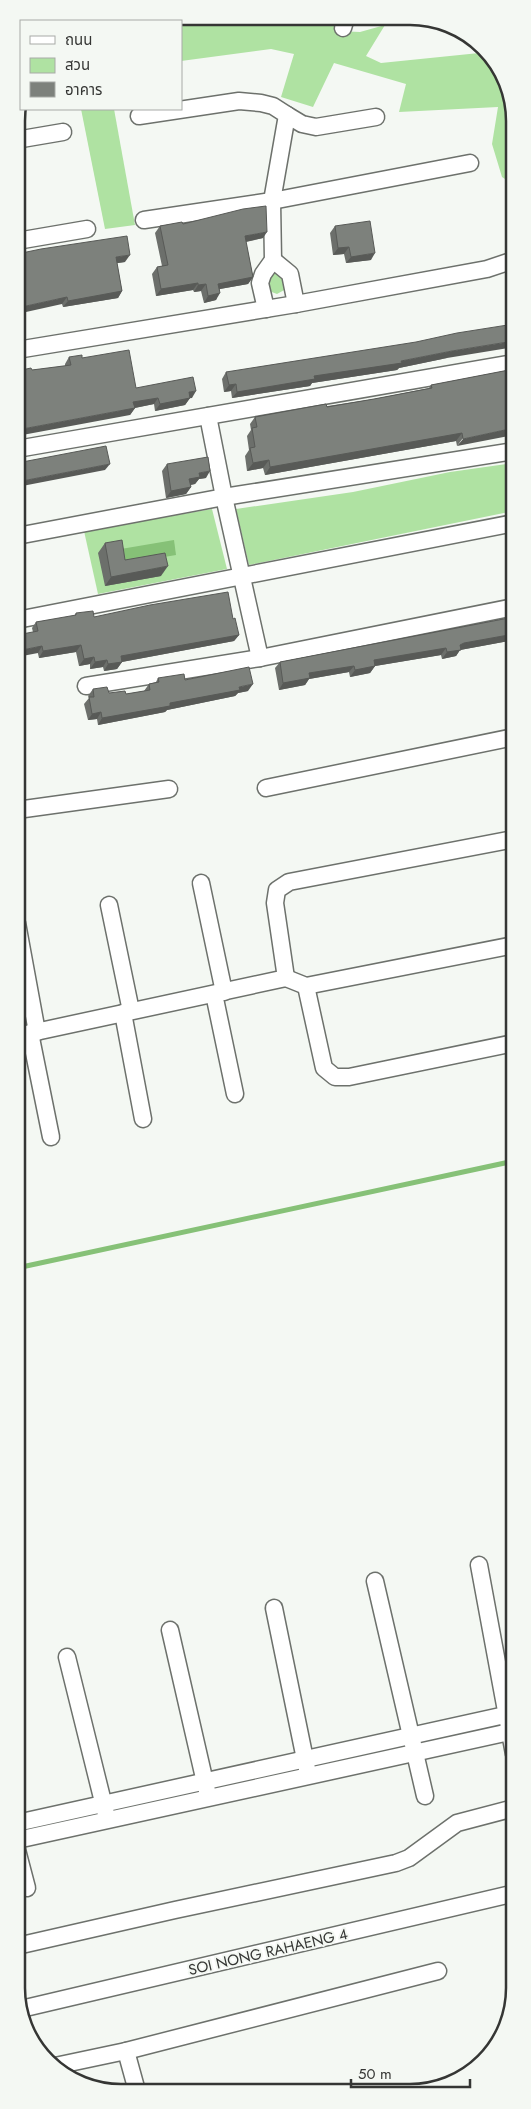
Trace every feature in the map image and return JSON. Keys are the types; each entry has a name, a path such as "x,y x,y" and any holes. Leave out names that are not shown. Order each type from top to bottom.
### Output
{"street":[{"path":"182,110 239,101 261,102 273,106 302,124 316,127 376,117"},
{"path":"139,116 179,110"},
{"path":"266,309 260,283 263,274 273,260 272,201 287,115"},
{"path":"25,138 63,132"},
{"path":"144,220 272,201 470,163"},
{"path":"25,239 86,229"},
{"path":"273,260 290,274 296,304"},
{"path":"25,349 296,304 487,269 506,263"},
{"path":"25,448 506,363"},
{"path":"208,416 260,658"},
{"path":"25,534 224,497 506,453"},
{"path":"25,618 506,526"},
{"path":"86,686 260,658 506,609"},
{"path":"266,788 506,739"},
{"path":"25,809 170,789"},
{"path":"286,978 275,903 277,890 289,882 506,841"},
{"path":"201,883 235,1094"},
{"path":"109,905 143,1119"},
{"path":"28,1033 286,978 306,986 506,946"},
{"path":"306,986 324,1068 335,1077 349,1077 506,1044"},
{"path":"25,1003 28,1033 51,1137"},
{"path":"479,1565 506,1691"},
{"path":"375,1581 425,1796"},
{"path":"274,1608 308,1776"},
{"path":"170,1630 204,1782 210,1798"},
{"path":"67,1658 108,1821"},
{"path":"25,1822 506,1715"},
{"path":"25,1838 506,1734"},
{"path":"25,1944 175,1910 396,1864 409,1858 457,1823 506,1810"},
{"path":"25,1880 27,1888"},
{"name":"SOI NONG RAHAENG 4","path":"27,2008 506,1895"},
{"path":"63,2064 126,2051 438,1971"},
{"path":"126,2051 135,2084"}],"green space":[{"path":"182,25 335,25 337,31 360,32 385,25 366,56 381,63 478,53 490,68 503,96 506,121 506,180 502,177 492,144 498,107 399,112 406,84 334,63 313,107 281,97 294,54 271,49 182,61"},
{"path":"81,110 114,110 135,225 105,229"},
{"path":"275,271 282,273 286,289 277,294 269,291 266,277"},
{"path":"506,464 506,513 249,565 236,509 353,492 450,472"},
{"path":"212,509 227,569 98,594 84,531"}],"shaded area":[{"path":"174,540 176,555 117,565 115,550"}],"building":[{"path":"266,206 267,232 245,236 253,277 218,284 220,293 208,296 206,284 198,285 198,283 161,289 157,267 168,265 160,226 182,222 183,224 243,209"},
{"path":"370,221 375,253 351,257 349,247 338,248 335,226"},
{"path":"127,236 130,255 116,257 122,291 68,301 67,297 25,306 25,252"},
{"path":"506,325 506,342 401,361 402,363 314,376 315,379 237,392 236,384 229,385 226,372 416,342"},
{"path":"129,350 136,388 193,377 196,391 189,392 190,398 160,404 158,398 133,402 135,408 25,429 25,369 71,365 69,357 82,355 82,358"},
{"path":"506,371 506,430 463,439 462,433 270,467 269,460 253,463 250,448 255,447 252,428 257,427 255,417 326,404 327,407 374,399 432,388 431,385"},
{"path":"106,446 110,464 25,480 25,461"},
{"path":"208,457 210,471 199,473 200,477 189,479 191,487 171,491 167,464"},
{"path":"122,540 125,560 165,553 168,566 111,577 105,543"},
{"path":"228,592 233,619 235,618 239,635 121,656 122,662 108,664 107,660 95,662 94,657 84,659 81,645 43,651 42,646 25,649 25,633 38,631 36,622 93,611 94,617 150,605"},
{"path":"506,619 506,635 464,643 460,645 461,650 447,652 446,648 374,660 375,666 355,670 354,666 309,673 310,678 283,683 280,662"},
{"path":"249,667 253,684 239,687 240,690 170,703 170,706 102,718 101,712 92,714 89,697 94,697 93,689 107,687 109,693 125,691 126,694 150,690 149,684 159,682 158,678 184,674 185,680"}],"waterway":[{"path":"25,1266 506,1163"}]}
